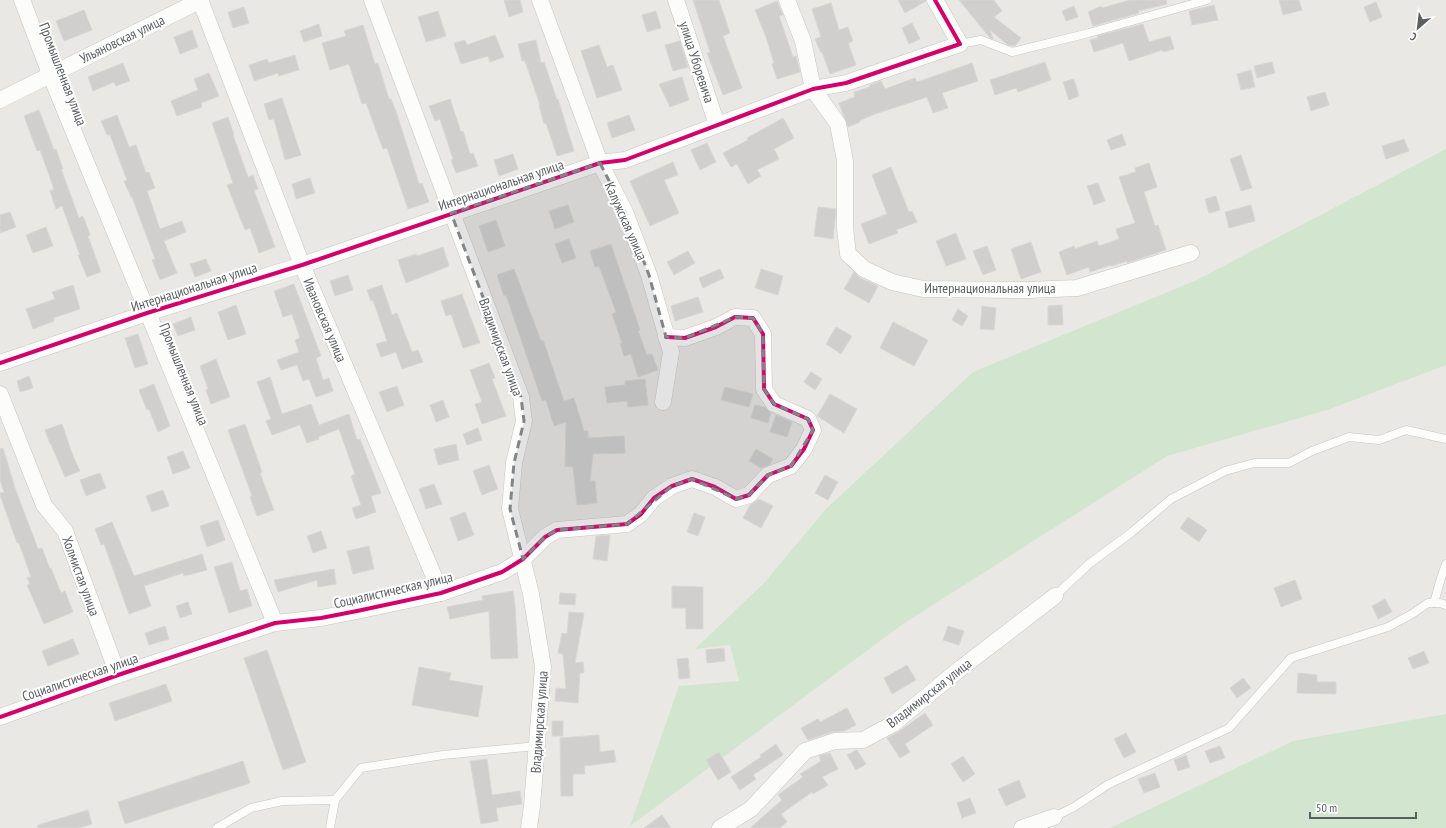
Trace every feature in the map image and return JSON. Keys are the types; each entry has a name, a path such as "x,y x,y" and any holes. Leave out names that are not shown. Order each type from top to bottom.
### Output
{"street":[{"name":"Промышленная улица","path":"22,0 50,74 147,313 275,623"},
{"name":"Ульяновская улица","path":"0,100 200,0"},
{"name":"Ивановская улица","path":"200,0 302,264 441,593"},
{"name":"Владимирская улица","path":"372,0 521,397 524,421 514,463 510,509 531,594 543,667 529,828"},
{"name":"Калужская улица","path":"540,0 600,163 625,212 649,275 670,352 663,402"},
{"name":"улица Уборевича","path":"676,0 717,125"},
{"path":"787,0 803,41 813,89"},
{"path":"935,0 960,44"},
{"name":"Интернациональная улица","path":"0,363 147,313 302,264 600,163 626,160 813,89 846,83 960,44"},
{"name":"Интернациональная улица","path":"813,89 838,124 845,161 845,228 848,254 864,269 892,282 923,289 1028,290 1077,288 1191,253"},
{"name":"Социалистическая улица","path":"0,716 275,623 321,618 441,593 502,572 523,559 545,537 557,530 627,524 641,514 654,498 672,486 692,479 714,487 736,499 749,495 768,475 791,466 804,449 813,430 808,419 774,404 764,389 763,334 753,318 735,316 716,327 685,338 666,337"},
{"name":"Холмистая улица","path":"0,394 44,505 64,531 118,675"},
{"name":"Владимирская улица","path":"720,828 751,809 805,751 835,741 863,740 892,724 961,668 1055,596"},
{"path":"1022,828 1054,817"}],"lane":[{"path":"960,44 981,40 1012,52 1088,33 1207,0"},
{"path":"1055,596 1089,564 1132,532 1171,499 1225,471 1254,463 1289,463 1312,450 1349,437 1379,440 1406,430 1446,439"},
{"path":"1434,603 1446,564"},
{"path":"1054,817 1074,807 1109,784 1229,728 1292,658 1388,627 1412,614 1428,603 1446,605"},
{"path":"330,828 335,800 361,768 443,755 537,746"},
{"path":"217,828 251,808 282,800 335,800"}],"highlighted area":[{"path":"600,163 625,212 649,275 666,337 685,338 735,317 753,318 763,334 764,389 774,404 808,419 813,430 791,466 768,475 749,495 736,499 692,479 672,486 627,524 557,530 545,537 523,559 510,509 514,463 524,421 521,397 451,213"}],"green space":[{"path":"1446,149 1446,365 1327,410 1167,456 903,624 630,826 679,686 739,681 730,645 695,649 764,583 826,509 973,372 1197,280"},
{"path":"1446,714 1446,828 1110,828 1293,741"}],"building":[{"path":"504,0 520,0 523,12 509,17"},
{"path":"693,0 719,0 730,33 723,36 742,88 723,95 707,53 710,52"},
{"path":"898,0 926,0 926,1 905,13"},
{"path":"959,0 994,0 1002,11 994,17 1021,38 1015,46 1008,45 990,30 993,39 990,38"},
{"path":"1130,0 1166,0 1167,4 1138,11 1139,13 1093,26 1088,12 1101,6 1102,8"},
{"path":"1279,0 1299,0 1302,10 1283,15"},
{"path":"777,1 783,15 779,16 793,57 796,56 800,72 777,79 766,37 755,10"},
{"path":"1376,2 1382,17 1370,22 1364,7"},
{"path":"831,3 839,30 848,27 853,41 848,43 856,65 830,74 822,52 821,53 815,39 821,37 812,9"},
{"path":"1214,5 1218,20 1192,25 1189,11"},
{"path":"1074,6 1078,17 1066,21 1062,11"},
{"path":"244,7 249,23 233,28 228,12"},
{"path":"84,10 92,30 64,41 56,21"},
{"path":"438,11 446,36 426,42 418,17"},
{"path":"656,11 661,28 647,32 642,15"},
{"path":"912,23 920,39 909,44 902,28"},
{"path":"319,24 322,36 304,42 300,31"},
{"path":"1143,24 1149,42 1170,36 1174,49 1163,52 1162,50 1129,61 1123,43 1094,52 1090,40 1098,38 1097,36"},
{"path":"363,25 375,64 378,63 389,99 391,99 397,114 419,184 422,183 429,202 408,209 387,148 383,149 366,103 362,104 349,64 330,70 322,43 346,36 344,31"},
{"path":"192,30 198,47 180,54 174,37"},
{"path":"495,35 504,57 490,62 488,56 461,64 454,43 465,40 467,45"},
{"path":"536,40 541,63 544,62 557,100 558,99 574,151 557,156 546,123 544,124 540,105 525,61 522,61 518,44"},
{"path":"680,41 688,67 673,71 665,45"},
{"path":"599,45 607,67 613,65 622,90 597,98 581,51"},
{"path":"295,55 299,70 279,76 278,73 254,81 249,65 267,59 269,63"},
{"path":"1045,62 1051,80 1018,92 1016,88 995,95 990,80"},
{"path":"1272,62 1275,73 1257,78 1254,66"},
{"path":"123,63 130,81 116,86 114,82 93,91 88,77"},
{"path":"972,63 978,81 942,93 948,108 933,113 927,97 875,114 848,127 839,103 855,97 854,92 870,87 870,85 881,81 885,89 915,78 917,82"},
{"path":"1251,70 1255,87 1241,90 1237,74"},
{"path":"209,73 219,96 201,103 202,107 177,116 171,101 198,90 194,79"},
{"path":"682,77 689,100 670,107 659,84"},
{"path":"1074,79 1079,96 1069,100 1063,82"},
{"path":"1325,92 1329,105 1311,111 1307,97"},
{"path":"282,98 301,155 285,160 274,119 269,120 264,104"},
{"path":"450,99 461,132 463,131 470,154 473,153 478,166 456,173 440,119 435,121 429,106"},
{"path":"39,110 54,150 56,149 63,169 61,169 79,218 83,216 90,235 88,236 101,272 87,277 62,206 56,209 50,191 54,189 40,150 37,151 24,116"},
{"path":"117,115 129,147 136,145 146,173 149,172 155,188 147,191 160,229 182,221 186,232 164,241 177,273 160,280 152,260 155,259 132,197 124,181 127,180 110,135 107,135 101,121"},
{"path":"629,115 635,130 612,138 607,123"},
{"path":"228,117 248,177 253,175 258,189 254,190 275,247 259,253 250,228 245,230 227,185 233,183 212,123"},
{"path":"783,118 794,138 774,149 779,159 757,170 761,176 748,184 737,164 731,167 723,153 748,140 747,138"},
{"path":"1122,134 1126,145 1111,150 1107,140"},
{"path":"1404,139 1409,151 1386,159 1382,146"},
{"path":"707,143 716,162 700,170 691,150"},
{"path":"513,154 518,169 499,176 494,160"},
{"path":"1241,155 1252,188 1241,191 1230,159"},
{"path":"673,162 678,175 664,180 679,213 650,226 630,181"},
{"path":"1149,163 1157,187 1144,192 1155,226 1158,225 1166,250 1127,263 1127,261 1090,272 1089,267 1067,275 1059,252 1074,246 1075,249 1097,241 1099,246 1119,239 1116,229 1135,223 1119,177 1136,172 1135,168"},
{"path":"891,167 909,212 912,211 917,222 896,230 898,233 869,244 861,224 887,214 872,175"},
{"path":"310,178 315,193 296,199 292,184"},
{"path":"1098,183 1105,201 1094,205 1087,186"},
{"path":"1216,196 1220,210 1209,213 1205,199"},
{"path":"568,205 574,222 555,229 549,211"},
{"path":"1251,205 1255,221 1229,228 1225,212"},
{"path":"818,207 836,209 833,239 814,236"},
{"path":"10,212 16,227 0,233 0,215"},
{"path":"496,220 505,246 488,252 479,226"},
{"path":"46,227 53,246 33,253 26,235"},
{"path":"956,233 966,259 946,266 936,241"},
{"path":"569,239 576,258 562,263 555,244"},
{"path":"1031,242 1041,272 1021,279 1011,249"},
{"path":"611,244 640,330 638,331 647,355 652,354 658,370 638,377 631,354 624,356 620,343 622,343 612,314 616,312 599,266 595,267 590,251"},
{"path":"987,246 996,270 983,275 973,251"},
{"path":"443,247 449,266 406,283 398,260 416,254 417,256"},
{"path":"688,251 695,263 674,275 667,262"},
{"path":"206,259 211,271 195,277 190,264"},
{"path":"514,269 541,341 543,340 564,401 574,398 584,431 588,431 588,438 624,436 625,453 593,454 590,481 595,481 597,503 577,505 573,467 565,466 566,422 554,426 546,400 542,401 506,295 504,296 497,275"},
{"path":"720,269 724,278 703,288 699,278"},
{"path":"761,269 783,276 778,295 755,288"},
{"path":"854,272 860,278 878,286 869,303 844,289"},
{"path":"348,275 353,290 335,296 330,281"},
{"path":"294,284 321,356 316,358 323,380 329,378 333,391 316,397 309,379 303,381 297,365 281,370 277,360 299,352 295,340 300,338 292,314 283,317 274,291"},
{"path":"73,285 80,309 53,318 54,321 33,329 26,309 55,299 52,292"},
{"path":"382,285 392,315 397,313 412,352 418,350 423,362 402,369 396,352 381,357 376,344 387,341 373,300 371,301 367,290"},
{"path":"462,294 480,343 463,348 451,314 446,316 441,301"},
{"path":"698,297 703,312 675,321 671,306"},
{"path":"236,305 246,334 228,340 218,312"},
{"path":"1062,305 1063,325 1048,325 1048,306"},
{"path":"982,306 996,308 994,330 980,329"},
{"path":"958,309 968,316 962,326 952,320"},
{"path":"191,317 195,330 178,336 173,324"},
{"path":"893,322 928,340 914,366 880,348"},
{"path":"836,327 852,336 841,354 826,344"},
{"path":"138,334 148,364 135,368 125,338"},
{"path":"216,359 230,397 211,404 206,390 208,389 200,366"},
{"path":"489,363 495,378 492,379 506,416 482,424 475,404 482,402 470,370"},
{"path":"811,372 822,379 815,390 804,382"},
{"path":"29,376 33,388 20,392 17,381"},
{"path":"270,377 282,414 311,404 319,425 349,414 357,440 360,439 381,493 371,496 376,512 356,519 352,508 361,505 351,476 355,474 339,429 307,443 300,425 272,435 266,421 271,419 257,382"},
{"path":"645,379 648,405 628,407 627,401 607,403 605,387 625,385 625,381"},
{"path":"154,384 170,426 158,432 149,409 147,410 139,390"},
{"path":"397,386 404,405 387,412 379,392"},
{"path":"725,387 753,394 749,407 721,400"},
{"path":"830,394 857,409 844,433 817,416"},
{"path":"443,400 449,417 436,422 430,405"},
{"path":"755,405 765,407 771,413 768,423 751,418"},
{"path":"776,415 792,422 787,437 770,432"},
{"path":"62,424 80,471 65,477 45,430"},
{"path":"245,424 262,472 260,473 274,510 257,516 250,497 252,496 228,430"},
{"path":"478,428 482,440 467,445 463,434"},
{"path":"456,444 459,460 438,465 434,449"},
{"path":"3,448 15,488 38,549 42,548 61,593 65,591 73,612 44,624 27,585 30,584 27,578 31,577 0,495 0,493 4,492 0,480 0,449"},
{"path":"756,449 773,459 770,464 761,468 749,461"},
{"path":"183,451 190,468 173,474 167,457"},
{"path":"489,465 498,489 482,495 473,471"},
{"path":"100,473 106,488 86,496 80,480"},
{"path":"825,475 838,482 828,500 815,493"},
{"path":"434,484 442,504 426,509 419,489"},
{"path":"163,490 169,506 152,512 146,496"},
{"path":"759,499 773,506 761,528 743,518 750,505"},
{"path":"465,512 474,535 458,541 450,518"},
{"path":"694,513 705,517 698,536 687,532"},
{"path":"1188,517 1207,530 1199,542 1180,528"},
{"path":"218,520 225,540 207,547 200,526"},
{"path":"112,522 134,576 202,554 207,570 184,576 183,573 144,586 151,606 129,614 104,544 101,545 95,529"},
{"path":"321,531 327,548 313,553 307,536"},
{"path":"610,535 607,561 593,559 596,536"},
{"path":"369,546 374,569 353,574 347,551"},
{"path":"232,562 240,591 247,589 252,606 229,613 214,567"},
{"path":"334,569 336,584 318,587 317,580 278,592 274,580"},
{"path":"1295,580 1302,599 1281,607 1274,588"},
{"path":"672,586 703,587 703,629 686,629 686,608 672,608"},
{"path":"513,591 518,658 491,659 489,611 450,619 447,607 483,600 482,596"},
{"path":"560,593 576,594 575,605 559,604"},
{"path":"1385,599 1392,612 1378,619 1372,606"},
{"path":"188,602 192,614 180,618 176,606"},
{"path":"569,612 584,613 575,663 583,662 584,673 580,673 578,703 555,701 556,688 566,689 563,654 558,653 562,633 567,634"},
{"path":"165,626 169,639 149,645 145,633"},
{"path":"948,626 964,631 959,645 943,640"},
{"path":"73,639 79,654 48,666 42,651"},
{"path":"724,648 725,661 707,663 706,650"},
{"path":"267,650 306,762 283,770 244,658"},
{"path":"1424,651 1429,663 1413,669 1408,658"},
{"path":"688,658 690,678 679,679 677,659"},
{"path":"907,665 916,680 892,694 884,678"},
{"path":"419,667 451,673 449,680 483,686 478,717 412,705"},
{"path":"1298,673 1317,675 1317,682 1336,682 1336,694 1297,693"},
{"path":"1243,678 1251,688 1237,698 1230,688"},
{"path":"166,684 172,701 115,721 109,703"},
{"path":"847,708 856,725 844,731 832,732 808,740 801,728 818,719 820,722"},
{"path":"925,713 933,725 905,744 910,752 900,758 887,738"},
{"path":"552,721 563,721 563,736 552,736"},
{"path":"1126,733 1136,752 1124,758 1114,739"},
{"path":"599,735 600,752 614,750 616,762 584,766 585,774 573,774 573,796 561,796 560,738"},
{"path":"776,744 783,755 753,775 756,779 740,790 731,777 761,757 760,755"},
{"path":"1220,746 1225,758 1210,763 1205,751"},
{"path":"857,750 866,764 856,770 847,755"},
{"path":"719,752 731,772 718,780 706,760"},
{"path":"830,753 838,769 822,777 828,785 813,794 812,792 781,814 787,822 780,828 750,828 782,800 778,795 803,777 800,774 821,761 819,756"},
{"path":"1186,755 1190,767 1178,771 1174,760"},
{"path":"963,756 975,774 963,782 951,764"},
{"path":"487,759 492,795 520,791 522,804 496,808 498,821 481,824 470,761"},
{"path":"243,761 250,783 125,824 118,802"},
{"path":"1155,773 1160,787 1144,793 1138,779"},
{"path":"1019,780 1026,797 1006,806 998,789"},
{"path":"970,798 976,813 962,818 957,803"},
{"path":"88,810 92,824 79,828 38,828 38,825"},
{"path":"662,815 671,828 644,828"}],"cycle path":[{"path":"0,363 147,313 302,265 600,163 625,160 813,89 846,83 960,44 935,0"},
{"path":"0,717 118,675 275,623 321,618 441,593 502,572 523,559 545,537 557,530 627,524 641,514 654,498 672,486 692,479 715,487 736,499 749,495 768,475 791,466 804,449 813,430 808,419 774,404 764,389 763,334 753,318 735,317 716,327 685,338 666,337"}]}
